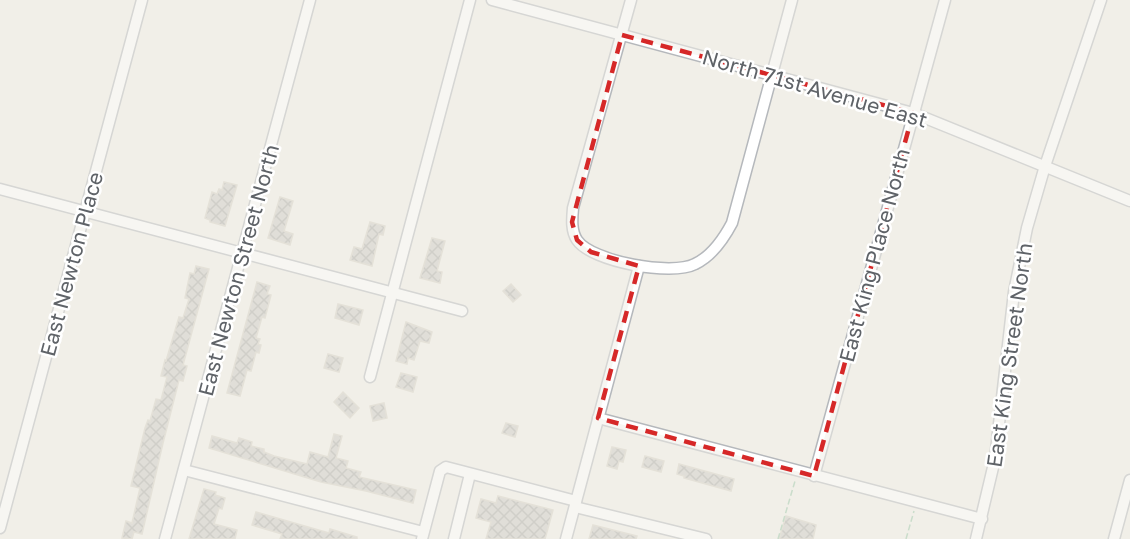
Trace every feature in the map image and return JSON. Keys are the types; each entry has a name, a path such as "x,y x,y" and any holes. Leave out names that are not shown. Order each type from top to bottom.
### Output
{"street":[{"name":"East Newton Place","path":"0,528 142,0"},
{"name":"East Newton Street North","path":"165,539 310,0"},
{"path":"370,377 470,0"},
{"name":"North 71st Avenue East","path":"492,0 913,113 1130,201"},
{"path":"631,0 573,208 572,222 577,240 591,252 639,266 674,270 688,267 710,255 732,223 792,0"},
{"name":"East King Place North","path":"814,476 945,0"},
{"name":"East King Street North","path":"976,539 995,459 1014,292 1027,228 1045,166 1101,0"},
{"path":"0,189 462,311"},
{"path":"566,539 639,266"},
{"path":"598,418 982,519"},
{"path":"184,470 422,536 440,471 446,468 706,539"},
{"path":"454,539 471,474"},
{"path":"1114,539 1130,480"}],"path":[{"path":"778,539 798,472"},
{"path":"906,539 916,502"}],"highlighted area":[{"path":"622,35 913,113 814,476 598,418 639,266 591,252 577,240 572,222"}],"building":[{"path":"224,182 237,185 225,226 210,222 205,218 212,192 217,194 219,189 222,190"},
{"path":"280,197 293,201 284,231 293,234 290,245 268,238"},
{"path":"370,222 385,226 383,235 379,234 372,266 350,260 354,247 362,249"},
{"path":"432,238 445,241 437,271 442,272 440,283 420,278"},
{"path":"196,266 209,269 183,365 187,366 183,381 179,380 142,534 134,532 132,539 122,538 126,521 132,523 140,488 131,486 145,428 148,420 150,421 156,399 161,400 167,377 161,376 165,360 179,317 183,318 189,299 185,298 190,273 194,274"},
{"path":"257,282 270,286 267,294 271,295 265,318 262,317 256,338 260,339 259,353 256,352 251,371 247,370 240,396 227,393"},
{"path":"511,284 521,295 513,302 503,291"},
{"path":"338,304 363,310 359,325 335,318"},
{"path":"406,322 432,332 429,343 420,341 414,360 408,358 407,364 396,361"},
{"path":"328,354 343,358 339,372 324,368"},
{"path":"401,373 417,377 413,392 396,387"},
{"path":"343,392 359,408 350,418 334,402"},
{"path":"384,403 387,418 373,421 370,406"},
{"path":"506,423 518,426 515,437 502,433"},
{"path":"334,434 342,436 336,458 348,461 346,468 361,472 359,477 416,490 413,503 321,482 209,448 212,436 237,443 239,438 252,442 251,446 264,449 264,452 274,456 307,464 310,452 328,457"},
{"path":"612,447 626,450 623,462 619,461 617,469 607,466"},
{"path":"645,456 664,461 661,472 642,467"},
{"path":"679,464 734,479 731,491 684,478 677,474"},
{"path":"204,489 216,492 215,495 225,498 214,524 237,530 235,539 189,539"},
{"path":"498,496 553,510 545,539 486,539 491,522 476,518 481,499 496,503"},
{"path":"256,512 329,533 330,529 357,537 357,539 280,539 282,534 252,525"},
{"path":"786,516 816,525 813,539 779,539"},
{"path":"593,525 637,536 636,539 589,539"}]}
